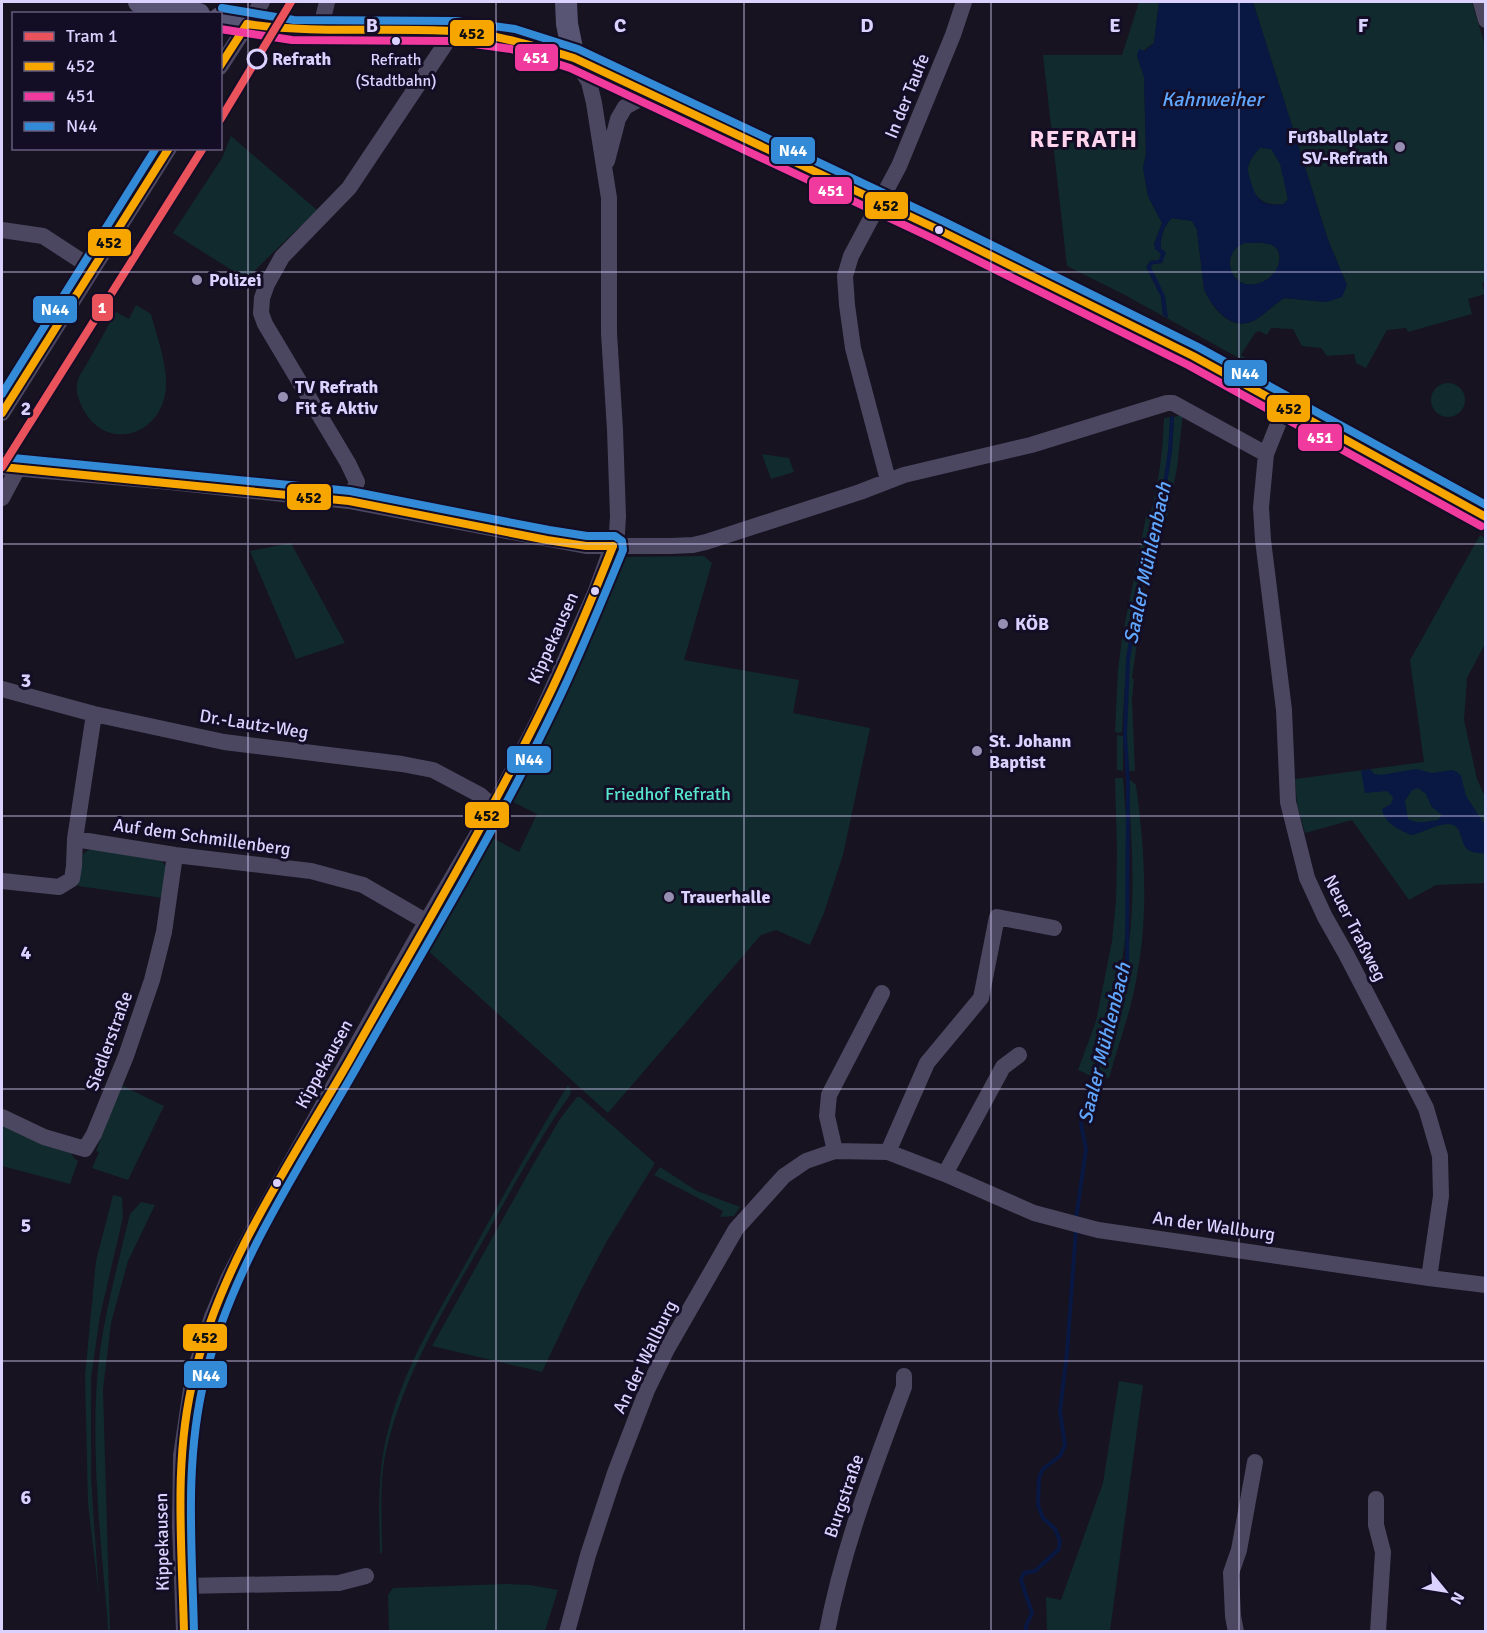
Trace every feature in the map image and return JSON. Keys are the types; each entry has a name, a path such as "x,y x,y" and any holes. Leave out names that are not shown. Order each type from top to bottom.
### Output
{"main road":[{"path":"139,2 189,12"},
{"path":"566,2 567,24 574,58"},
{"path":"222,18 277,28 320,31 454,31 513,39 574,58 880,202 1193,356 1485,515"}],"street":[{"path":"222,64 262,2"},
{"path":"320,31 327,2"},
{"name":"In der Taufe","path":"888,480 853,348 845,284 846,270 851,256 899,166 953,35 964,2"},
{"path":"1481,2 1485,20"},
{"path":"349,501 357,482 265,324 261,305 267,284 282,257 349,188 454,31"},
{"name":"Kippekausen","path":"184,1632 180,1526 181,1456 193,1376 212,1317 250,1237 493,807 539,719 596,591 617,532 609,333 609,198 589,82 574,58"},
{"path":"605,167 618,119 625,107 649,93"},
{"path":"2,413 168,150"},
{"path":"2,230 43,236 92,268"},
{"path":"2,498 9,468 349,501 586,546 670,546 706,542 860,492 888,480 1031,445 1173,403 1266,454"},
{"name":"Neuer Traßweg","path":"1287,408 1266,454 1261,507 1284,710 1288,802 1308,878 1320,908 1426,1108 1440,1156 1441,1196 1429,1278"},
{"name":"Dr.-Lautz-Weg","path":"2,689 94,714 224,742 402,764 433,771 480,795 493,807"},
{"path":"2,881 59,887 72,879 75,838 94,714"},
{"name":"Auf dem Schmillenberg","path":"75,838 175,855 310,872 363,885 427,922"},
{"name":"Siedlerstraße","path":"2,1117 44,1137 85,1149 94,1134 126,1056 152,980 164,932 175,855"},
{"path":"888,1152 927,1063 981,998 998,917 1054,928"},
{"path":"835,1151 827,1116 830,1095 882,993"},
{"path":"945,1174 1003,1067 1019,1055"},
{"name":"An der Wallburg","path":"567,1632 588,1554 615,1473 647,1390 672,1340 736,1229 784,1176 806,1161 835,1151 888,1152 945,1174 1034,1214 1093,1228 1485,1285"},
{"name":"Burgstraße","path":"828,1632 850,1539 871,1474 904,1387 904,1376"},
{"path":"1236,1632 1231,1573 1239,1550 1255,1462"},
{"path":"1376,1499 1376,1525 1383,1552 1378,1632"},
{"path":"183,1586 339,1583 366,1576"}],"green space":[{"path":"1139,2 1159,2 1154,43 1137,55 1144,77 1146,154 1143,168 1148,196 1162,223 1154,244 1161,254 1159,260 1150,261 1146,267 1160,296 1150,267 1153,264 1162,263 1165,252 1161,249 1163,232 1172,218 1192,221 1197,230 1204,289 1207,296 1223,316 1230,321 1245,324 1256,319 1284,298 1327,302 1347,285 1328,240 1253,2 1472,2 1486,49 1486,282 1482,283 1485,294 1468,299 1472,314 1408,332 1406,328 1387,330 1366,368 1356,363 1354,354 1327,356 1321,348 1302,346 1293,329 1271,328 1267,335 1259,331 1255,333 1241,355 1267,371 1266,373 1123,294 1067,266 1043,55 1122,55","holes":["1161,298 1168,317 1163,315"]},
{"path":"231,136 317,210 246,279 173,233 222,158"},
{"path":"1259,148 1272,150 1280,161 1288,199 1284,204 1276,205 1263,201 1257,197 1250,185 1248,166"},
{"path":"1245,243 1269,244 1278,250 1280,260 1276,270 1269,278 1257,284 1247,284 1238,280 1230,265 1231,256"},
{"path":"136,305 151,314 163,359 166,386 163,403 155,417 145,427 132,433 118,434 105,431 92,422 79,401 77,383 116,312 129,319"},
{"path":"1448,383 1460,388 1465,400 1460,412 1448,417 1436,412 1431,400 1436,388"},
{"path":"1183,414 1177,468 1167,518 1159,518 1172,451 1174,417"},
{"path":"1170,417 1168,459 1163,490 1139,575 1127,665 1122,732 1120,733 1115,732 1122,638 1147,512 1151,512 1156,489 1162,454 1164,418"},
{"path":"762,454 789,458 794,472 771,479"},
{"path":"1480,535 1485,538 1485,644 1467,678 1464,720 1477,779 1485,797 1485,883 1436,885 1409,900 1352,820 1305,833 1297,805 1295,779 1424,762 1410,660"},
{"path":"1151,541 1145,570 1147,571 1132,678 1134,679 1132,700 1135,771 1127,771 1126,701 1129,659 1143,577"},
{"path":"291,543 345,643 296,659 250,551"},
{"name":"Friedhof Refrath","path":"704,556 712,563 684,660 799,680 793,713 870,728 843,855 824,913 810,945 776,930 761,935 608,1113 425,948 489,836 519,852 537,814 509,800 540,739 618,563 625,557"},
{"path":"1117,735 1123,736 1123,771 1117,770"},
{"path":"1115,778 1123,778 1128,871 1127,925 1116,990 1091,1076 1078,1070 1096,1021 1112,941 1117,853"},
{"path":"1128,778 1136,785 1142,834 1143,932 1131,1006 1109,1078 1095,1077 1119,994 1129,943 1133,881"},
{"path":"90,849 162,861 167,868 163,898 78,886 83,854"},
{"path":"121,1085 164,1106 128,1180 92,1168 99,1152 96,1151"},
{"path":"568,1085 570,1095 534,1151 451,1297 402,1397 386,1451 382,1476 382,1552 380,1554 379,1522 382,1459 395,1405 403,1384 432,1323"},
{"path":"577,1097 580,1097 655,1163 607,1241 542,1372 432,1346 534,1163 560,1119"},
{"path":"2,1112 70,1152 78,1161 70,1184 2,1166"},
{"path":"660,1167 697,1191 740,1207 734,1216 720,1217 723,1211 654,1175"},
{"path":"113,1195 122,1197 123,1217 100,1316 91,1378 91,1477 99,1596 88,1504 85,1376 96,1261"},
{"path":"141,1202 155,1205 128,1261 111,1323 103,1389 110,1631 108,1631 96,1469 97,1380 106,1317 130,1214"},
{"path":"1119,1381 1143,1385 1110,1631 1047,1631 1046,1597 1061,1600 1103,1483"},
{"path":"530,1585 558,1590 545,1631 389,1631 388,1595 393,1588"}],"water":[{"name":"Kahnweiher","path":"1159,2 1253,2 1328,240 1347,285 1342,297 1327,302 1284,298 1253,321 1237,323 1230,320 1217,310 1204,289 1197,230 1192,221 1172,218 1162,236 1161,249 1166,252 1162,263 1153,264 1151,267 1165,296 1168,318 1163,315 1161,297 1146,267 1150,261 1159,260 1161,254 1155,249 1154,244 1162,223 1148,196 1143,168 1146,154 1144,77 1137,55 1139,49 1145,51 1154,43","holes":["1260,148 1271,149 1280,164 1288,199 1284,204 1265,203 1254,191 1248,166","1245,243 1269,244 1278,250 1280,260 1276,270 1269,278 1257,284 1247,284 1238,280 1230,265 1231,256"]},
{"path":"1370,769 1374,774 1381,775 1416,769 1432,773 1452,770 1457,772 1461,776 1466,796 1485,825 1485,854 1467,849 1453,825 1439,825 1411,835 1393,825 1383,814 1382,809 1391,804 1393,797 1387,791 1365,793 1361,771","holes":["1418,788 1426,794 1431,806 1442,815 1438,820 1427,822 1408,819 1405,801 1412,790"]}],"waterway":[{"name":"Saaler Mühlenbach","path":"1076,1219 1086,1149 1081,1124 1127,962 1128,781 1125,735 1128,659 1146,551 1163,498 1172,418"},
{"name":"Saaler Mühlenbach","path":"1026,1632 1026,1626 1032,1613 1021,1580 1024,1573 1035,1571 1059,1549 1060,1541 1055,1529 1043,1518 1038,1505 1039,1478 1043,1469 1060,1456 1065,1445 1060,1411 1067,1353 1076,1229"}],"tram line":[{"name":"1","path":"222,117 291,2"},
{"name":"1","path":"2,467 202,150"}],"transit line":[{"name":"N44","path":"222,8 294,20 455,21 515,29 578,49 943,221 1198,347 1486,505"},
{"name":"452","path":"247,24 324,30 453,31 515,41 574,58 939,230 1193,356 1486,517"},
{"name":"452","path":"222,63 247,24"},
{"name":"451","path":"222,29 292,40 453,41 511,49 570,68 934,239 1188,365 1481,526"},
{"name":"N44","path":"2,394 155,150"},
{"name":"452","path":"2,413 168,150"},
{"name":"N44","path":"3,457 350,491 549,530 587,536 615,536 622,541 623,550 578,657 515,787 271,1215 233,1294 217,1335 205,1377 194,1440 191,1504 194,1632"},
{"name":"452","path":"2,467 349,501 547,540 586,546 613,546"},
{"name":"452","path":"184,1632 180,1503 183,1439 194,1376 206,1334 222,1292 260,1213 454,876 529,736 584,618 613,546"}],"place":[{"name":"Refrath (Stadtbahn)","path":"396,41"},
{"name":"Refrath","path":"257,59"},
{"name":"Fußballplatz SV-Refrath","path":"1400,147"},
{"name":"Polizei","path":"197,280"},
{"name":"TV Refrath Fit & Aktiv","path":"283,397"},
{"name":"KÖB","path":"1003,624"},
{"name":"St. Johann Baptist","path":"977,751"},
{"name":"Trauerhalle","path":"669,897"}],"district":[{"name":"REFRATH","path":"1084,139"}]}
